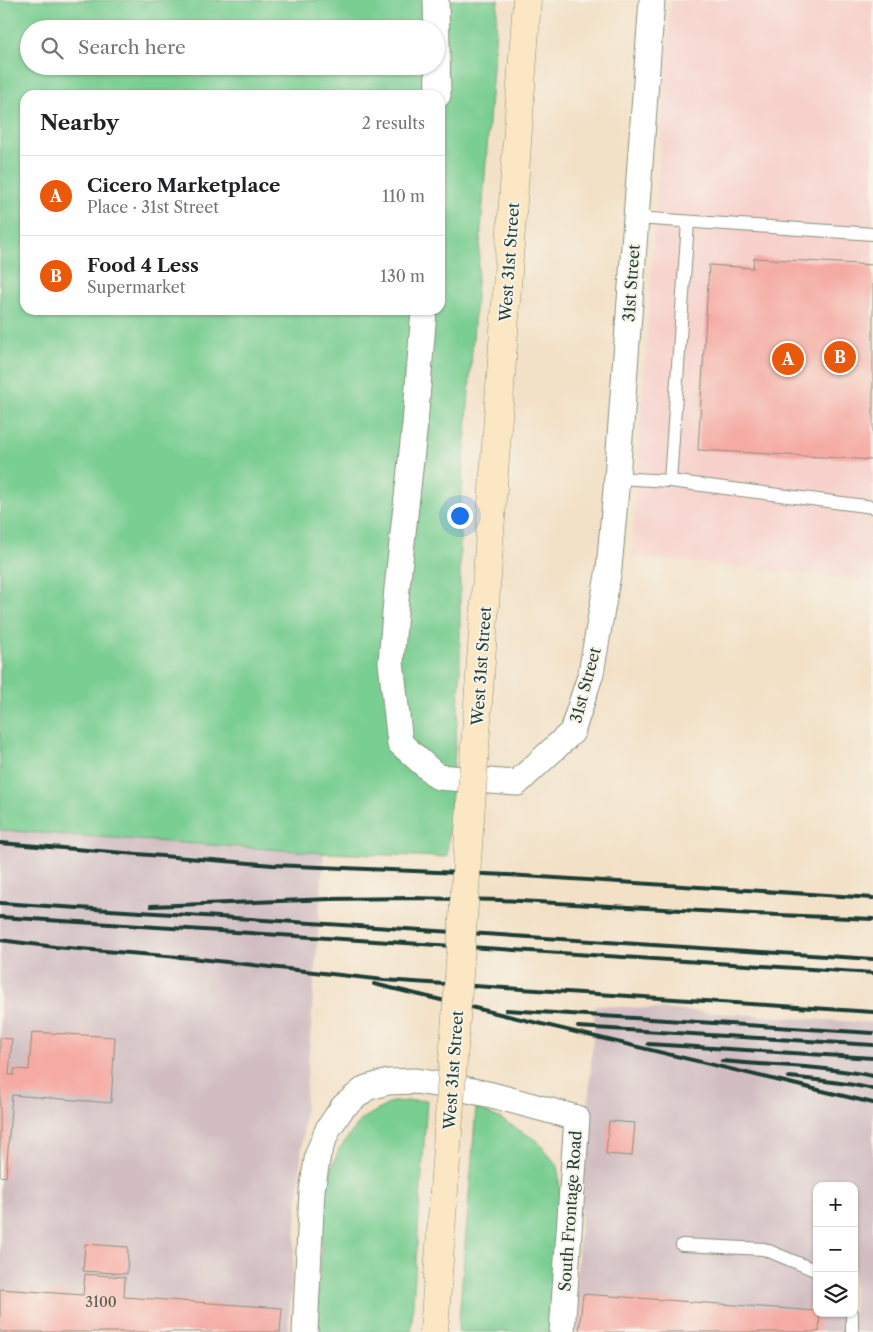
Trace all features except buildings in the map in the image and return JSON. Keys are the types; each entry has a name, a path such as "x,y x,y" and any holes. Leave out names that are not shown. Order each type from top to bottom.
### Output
{"main road":[{"name":"West 31st Street","path":"434,1332 527,0"}],"street":[{"path":"436,0 436,20"},
{"name":"31st Street","path":"424,315 415,424 396,588 392,662 400,743 438,777 517,783 572,732 591,673 609,569 652,0"},
{"path":"438,75 438,90"},
{"name":"South Frontage Road","path":"305,1332 312,1191 318,1154 328,1129 344,1107 366,1088 388,1082 415,1081 492,1095 577,1118 562,1332"}],"lane":[{"path":"636,218 873,234"},
{"path":"670,481 688,222"},
{"path":"617,478 670,481 873,507"},
{"path":"682,1245 764,1249 813,1269"},
{"path":"852,1317 852,1332"}],"shaded area":[{"path":"671,0 873,0 873,581 631,556"},
{"path":"0,830 324,853 288,1332 0,1332"},
{"path":"595,1005 873,1023 873,1332 573,1332"}],"green space":[{"path":"0,0 498,0 460,513 460,682 447,857 324,853 0,830"},
{"path":"427,1100 411,1332 315,1332 326,1183 339,1149 362,1119 392,1102"},
{"path":"476,1108 499,1118 536,1140 558,1166 560,1197 550,1332 458,1332"}],"railway":[{"path":"0,843 273,865 508,875 873,898"},
{"path":"151,906 330,899 412,898 500,900 873,919"},
{"path":"0,903 873,959"},
{"path":"0,917 873,973"},
{"path":"0,940 55,947 191,958 384,980 873,1012"},
{"path":"374,984 873,1103"},
{"path":"506,1010 873,1033"},
{"path":"578,1027 873,1045"},
{"path":"648,1044 873,1058"},
{"path":"722,1061 817,1068 873,1076"},
{"path":"789,1077 842,1083 873,1089"}],"place":[{"name":"Food 4 Less","path":"840,357"},
{"name":"Cicero Marketplace","path":"788,359"}]}
